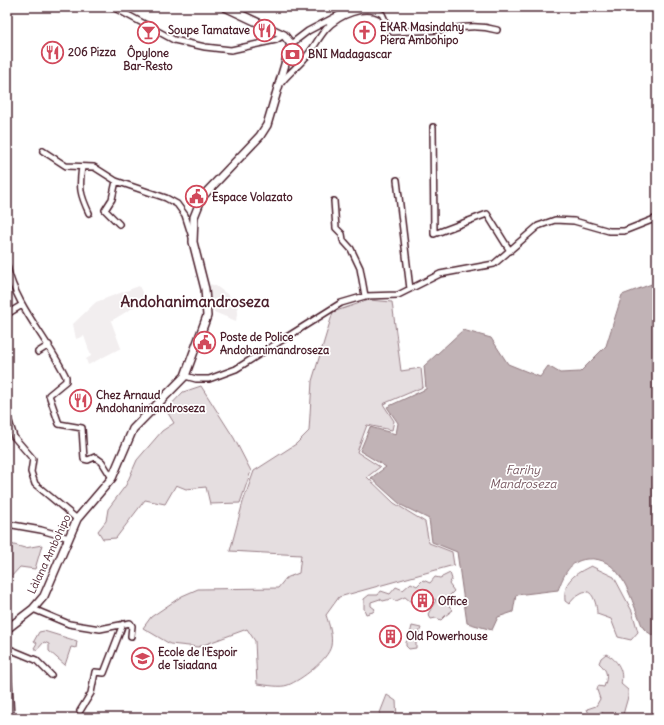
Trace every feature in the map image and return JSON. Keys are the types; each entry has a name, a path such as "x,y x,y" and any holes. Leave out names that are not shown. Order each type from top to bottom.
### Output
{"street":[{"path":"113,7 174,40 205,47 231,50 276,40 284,35"},
{"path":"225,7 284,35 291,44 308,31 354,7"},
{"path":"280,84 305,58 325,30 333,23 352,12 360,10 379,12 385,17 389,29 393,32 439,30 469,26 483,26 497,30"},
{"name":"Làlana Ambohipo","path":"7,629 32,609 44,596 77,519 112,478 133,429 185,376 207,316 205,289 193,242 194,217 202,198 260,136 267,125 291,44"},
{"path":"432,127 434,234 487,214 510,251"},
{"path":"43,151 66,166 94,167 116,181 166,198 176,204 185,215 193,242"},
{"path":"82,167 79,188 80,195 89,213"},
{"path":"397,180 410,289"},
{"path":"116,181 112,200 105,210 119,224"},
{"path":"334,201 336,228 342,234 343,240 351,249 360,268 365,296"},
{"path":"185,376 208,380 236,369 341,303 365,296 398,295 440,274 494,264 538,226 555,220 574,222 609,231 624,231 657,218"},
{"path":"7,266 9,284 49,345 66,377 66,381 49,395 58,424 82,428 84,458 88,460 95,457 99,459 112,478"},
{"path":"7,314 22,305"},
{"path":"38,352 49,345"},
{"path":"7,415 14,437 33,459 31,472 35,484 77,519"},
{"path":"7,524 41,530 69,538"},
{"path":"32,609 74,625 100,629 123,624 131,624 131,636"},
{"path":"80,712 91,693 95,672 104,672 123,624"},
{"path":"7,648 36,660 51,675"},
{"path":"7,663 10,718"}],"shaded area":[{"path":"210,284 216,286 235,300 238,308 236,321 214,312 215,307 211,307"},
{"path":"139,286 146,300 111,321 121,348 88,365 86,359 91,356 84,336 76,339 73,324 96,302"},
{"path":"369,300 392,302 401,371 421,368 423,387 383,404 394,421 392,430 367,425 357,452 380,467 367,477 394,503 425,522 429,543 452,552 454,565 339,597 326,615 331,634 331,646 320,663 300,679 285,686 257,684 255,641 247,629 198,647 170,644 143,628 151,617 182,596 198,589 278,588 286,578 299,573 301,555 230,551 243,502 254,471 296,444 309,431 312,381 333,312"},
{"path":"201,386 234,438 251,471 240,503 210,504 206,487 186,489 176,485 165,504 145,500 116,538 103,539 98,531 106,521 108,509 126,485 137,460 162,431 174,423 166,410 183,392"},
{"path":"7,543 25,548 42,545 35,569 20,567 9,579 7,595"},
{"path":"591,566 614,577 632,611 638,632 631,640 618,637 611,619 597,614 594,598 589,592 579,594 569,604 565,601 568,583 575,575"},
{"path":"450,573 452,579 449,584 454,591 449,596 451,600 449,606 453,610 441,620 436,618 431,619 428,614 436,600 418,592 411,602 405,597 396,601 391,599 383,601 380,599 371,602 371,606 375,609 373,612 366,614 364,609 364,599 369,595 378,595 381,591 390,594 396,587 403,590 411,583 417,586 423,580 430,583 435,577 440,578"},
{"path":"412,626 421,628 419,633 415,633 413,639 416,642 416,648 409,649 406,646 406,642 409,638"},
{"path":"44,631 77,641 76,648 71,647 65,665 49,651 49,644 44,642 37,650 34,648 37,643 34,641 39,632"},
{"path":"606,654 614,659 619,666 622,675 621,684 628,690 628,697 622,718 608,717 601,711 596,717 590,717 587,709 596,706 600,699 597,690 598,686 604,687 607,677 606,671 599,663 601,658"},
{"path":"387,695 396,701 397,718 378,718"}],"water":[{"name":"Farihy Mandroseza","path":"657,282 657,638 643,628 626,586 615,569 607,563 587,559 581,560 571,566 565,574 558,590 516,595 513,612 498,617 492,630 467,623 457,552 432,542 429,519 401,505 371,478 386,467 360,451 370,427 396,434 398,423 387,407 426,389 424,366 463,330 491,338 508,364 540,377 548,366 560,373 580,372 606,346 622,295"}],"place":[{"name":"Soupe Tamatave","path":"265,30"},
{"name":"Ôpylone Bar-Resto","path":"148,33"},
{"name":"EKAR Masindahy Piera Ambohipo","path":"365,33"},
{"name":"206 Pizza","path":"52,52"},
{"name":"BNI Madagascar","path":"292,54"},
{"name":"Espace Volazato","path":"196,197"},
{"name":"Poste de Police Andohanimandroseza","path":"204,343"},
{"name":"Chez Arnaud Andohanimandroseza","path":"80,401"},
{"name":"Office","path":"423,601"},
{"name":"Old Powerhouse","path":"391,636"},
{"name":"Ecole de l'Espoir de Tsiadana","path":"142,658"}],"district":[{"name":"Andohanimandroseza","path":"195,301"}]}
